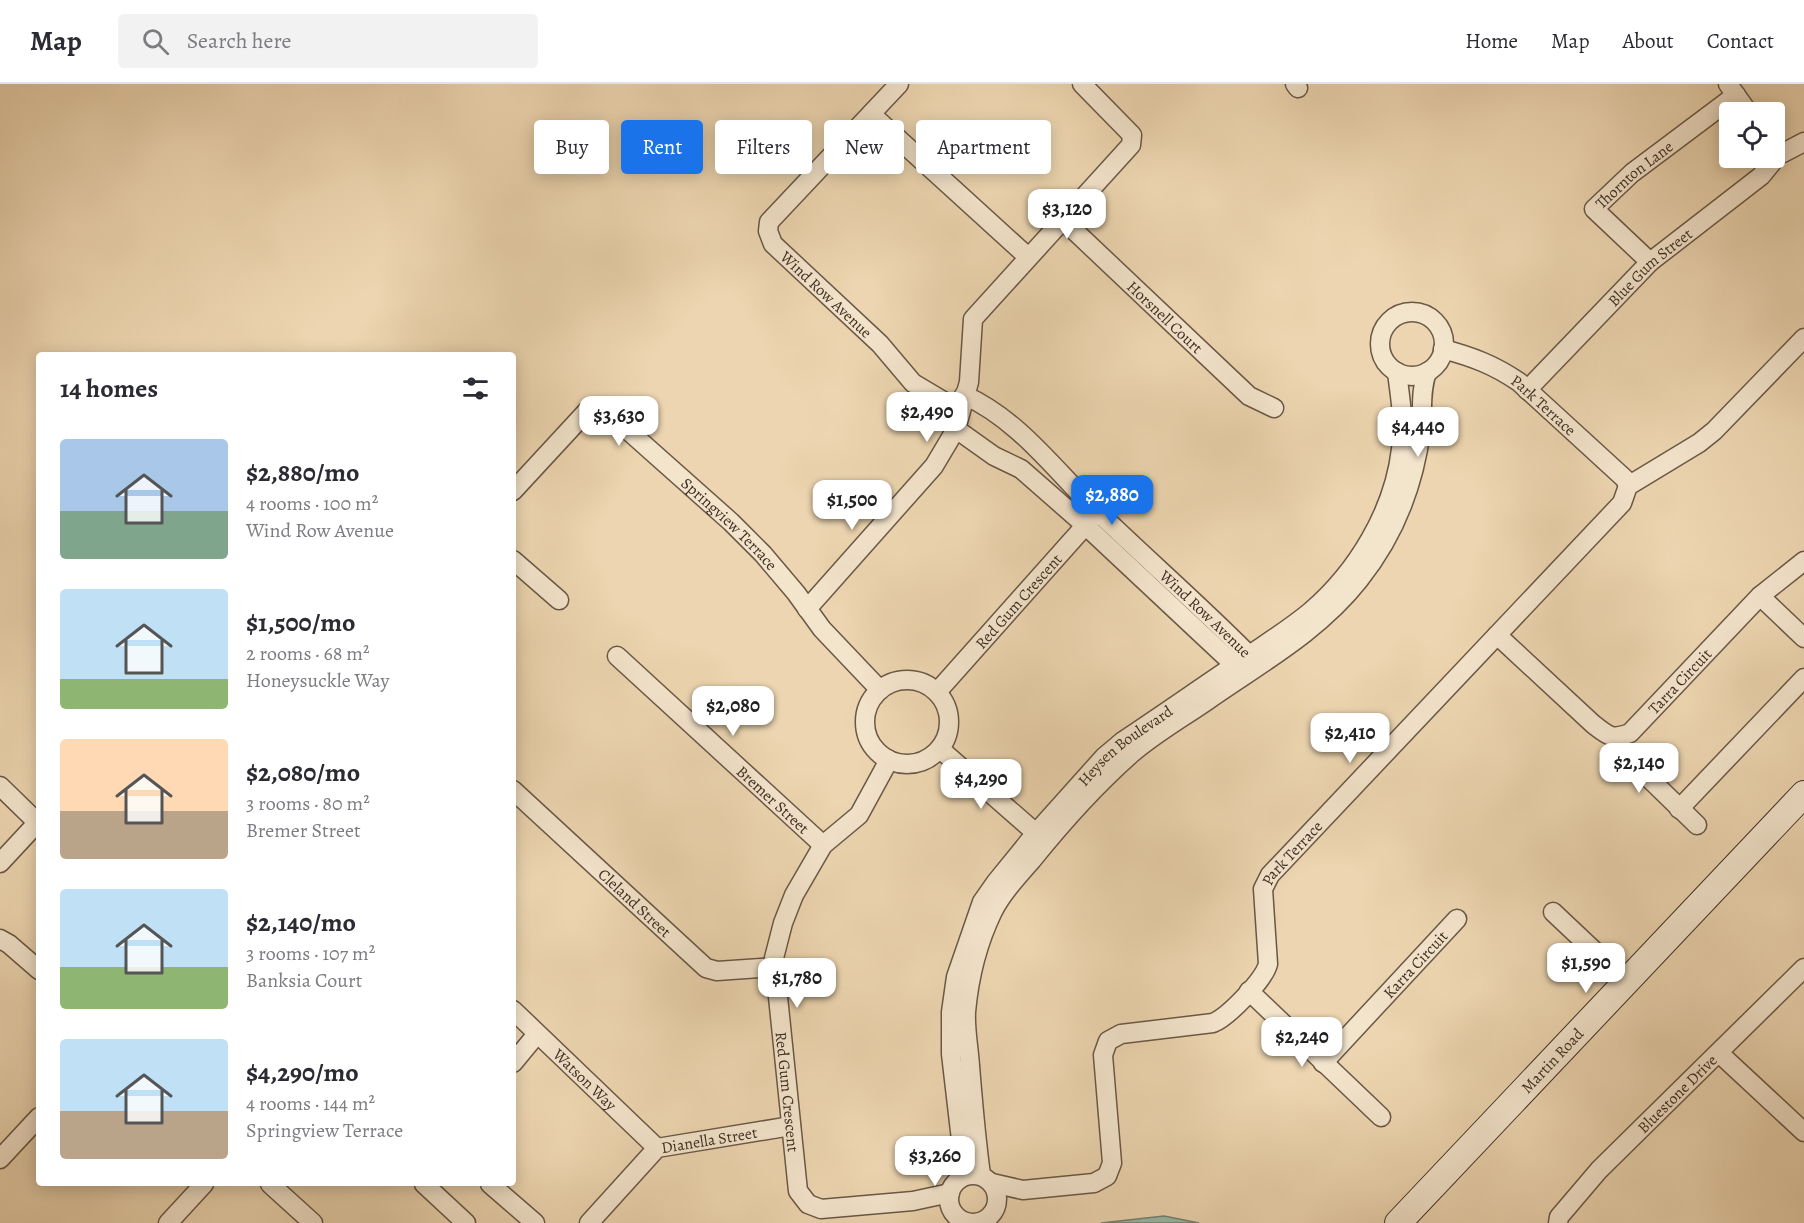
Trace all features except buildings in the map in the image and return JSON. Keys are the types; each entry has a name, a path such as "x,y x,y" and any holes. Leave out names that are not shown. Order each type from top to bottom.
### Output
{"street":[{"name":"Wind Row Avenue","path":"899,84 769,222 768,231 773,244 880,344 913,383 962,403 974,399 1013,426 1053,464 1247,665"},
{"path":"807,609 934,466 956,429 969,382 973,319 1131,145 1132,135 1082,84"},
{"path":"1732,89 1741,102"},
{"name":"Thornton Lane","path":"1650,262 1594,209 1632,173 1732,89"},
{"path":"871,114 1028,257"},
{"path":"1785,152 1804,142"},
{"name":"Blue Gum Street","path":"1527,390 1650,262 1768,168"},
{"name":"Horsnell Court","path":"1062,219 1249,396 1274,408"},
{"path":"1403,313 1424,314 1440,328 1443,349 1435,366 1427,372 1407,375 1389,366 1383,357 1380,346 1381,335 1386,326 1403,313"},
{"name":"Park Terrace","path":"1023,1190 1094,1183 1107,1176 1112,1162 1103,1055 1108,1041 1121,1034 1213,1023 1223,1018 1263,976 1268,964 1263,889 1270,875 1622,503 1628,486 1714,431 1804,338"},
{"name":"Park Terrace","path":"1443,349 1476,358 1503,371 1625,479 1628,486"},
{"name":"Heysen Boulevard","path":"957,1205 963,1157 951,1054 951,1012 956,977 982,902 996,882 1130,755 1247,665 1310,611 1351,567 1373,533 1392,488 1402,448 1402,408 1398,372"},
{"name":"Heysen Boulevard","path":"1247,665 1304,635 1328,614 1360,579 1386,540 1399,516 1414,475 1421,428 1423,387 1427,372"},
{"name":"Springview Terrace","path":"516,488 587,411 596,407 605,410 763,554 822,629 880,690"},
{"name":"Wind Row Avenue","path":"956,429 994,456 1021,469 1247,665"},
{"name":"Red Gum Crescent","path":"938,692 1098,512"},
{"name":"Tarra Circuit","path":"1617,738 1630,733 1760,596 1804,561"},
{"path":"516,563 558,600"},
{"path":"1760,596 1804,638"},
{"path":"1497,635 1593,724 1605,734 1617,738 1626,756 1697,825"},
{"name":"Bremer Street","path":"617,656 823,845"},
{"path":"1679,808 1804,678"},
{"path":"909,680 927,684 938,692 945,702 950,726 940,749 929,758 916,764 902,764 889,760 877,752 869,741 865,727 866,713 871,700 880,690 891,683 909,680"},
{"path":"940,749 1041,838"},
{"name":"Red Gum Crescent","path":"889,760 859,815 823,845 794,895 783,923 774,958 798,1191 808,1204 821,1209 913,1201 957,1205"},
{"path":"0,786 36,820"},
{"name":"Cleland Street","path":"516,793 706,968 717,971 775,967"},
{"name":"Martin Road","path":"1398,1223 1804,794"},
{"path":"0,863 36,824"},
{"name":"Heysen Boulevard","path":"986,1179 966,1013 974,965 984,933 994,910 1041,838"},
{"path":"1553,912 1606,962"},
{"name":"Karra Circuit","path":"1323,1063 1457,919"},
{"path":"0,939 36,967"},
{"name":"Bluestone Drive","path":"1558,1223 1559,1217 1599,1170 1804,968"},
{"path":"1249,991 1381,1117"},
{"name":"Watson Way","path":"516,1014 657,1148"},
{"path":"516,1059 537,1034"},
{"path":"1719,1053 1804,1132"},
{"path":"0,1159 36,1120"},
{"name":"Dianella Street","path":"589,1223 657,1148 791,1126"},
{"path":"986,1179 998,1197 997,1205 994,1212 983,1222 970,1223 957,1205 966,1175 986,1179 1023,1190"},
{"path":"168,1223 202,1186"},
{"path":"272,1186 313,1223"},
{"path":"426,1186 466,1223"},
{"path":"492,1186 535,1223"},
{"path":"997,1205 1023,1190"}],"water":[{"path":"1164,1216 1199,1223 1101,1223"}]}
